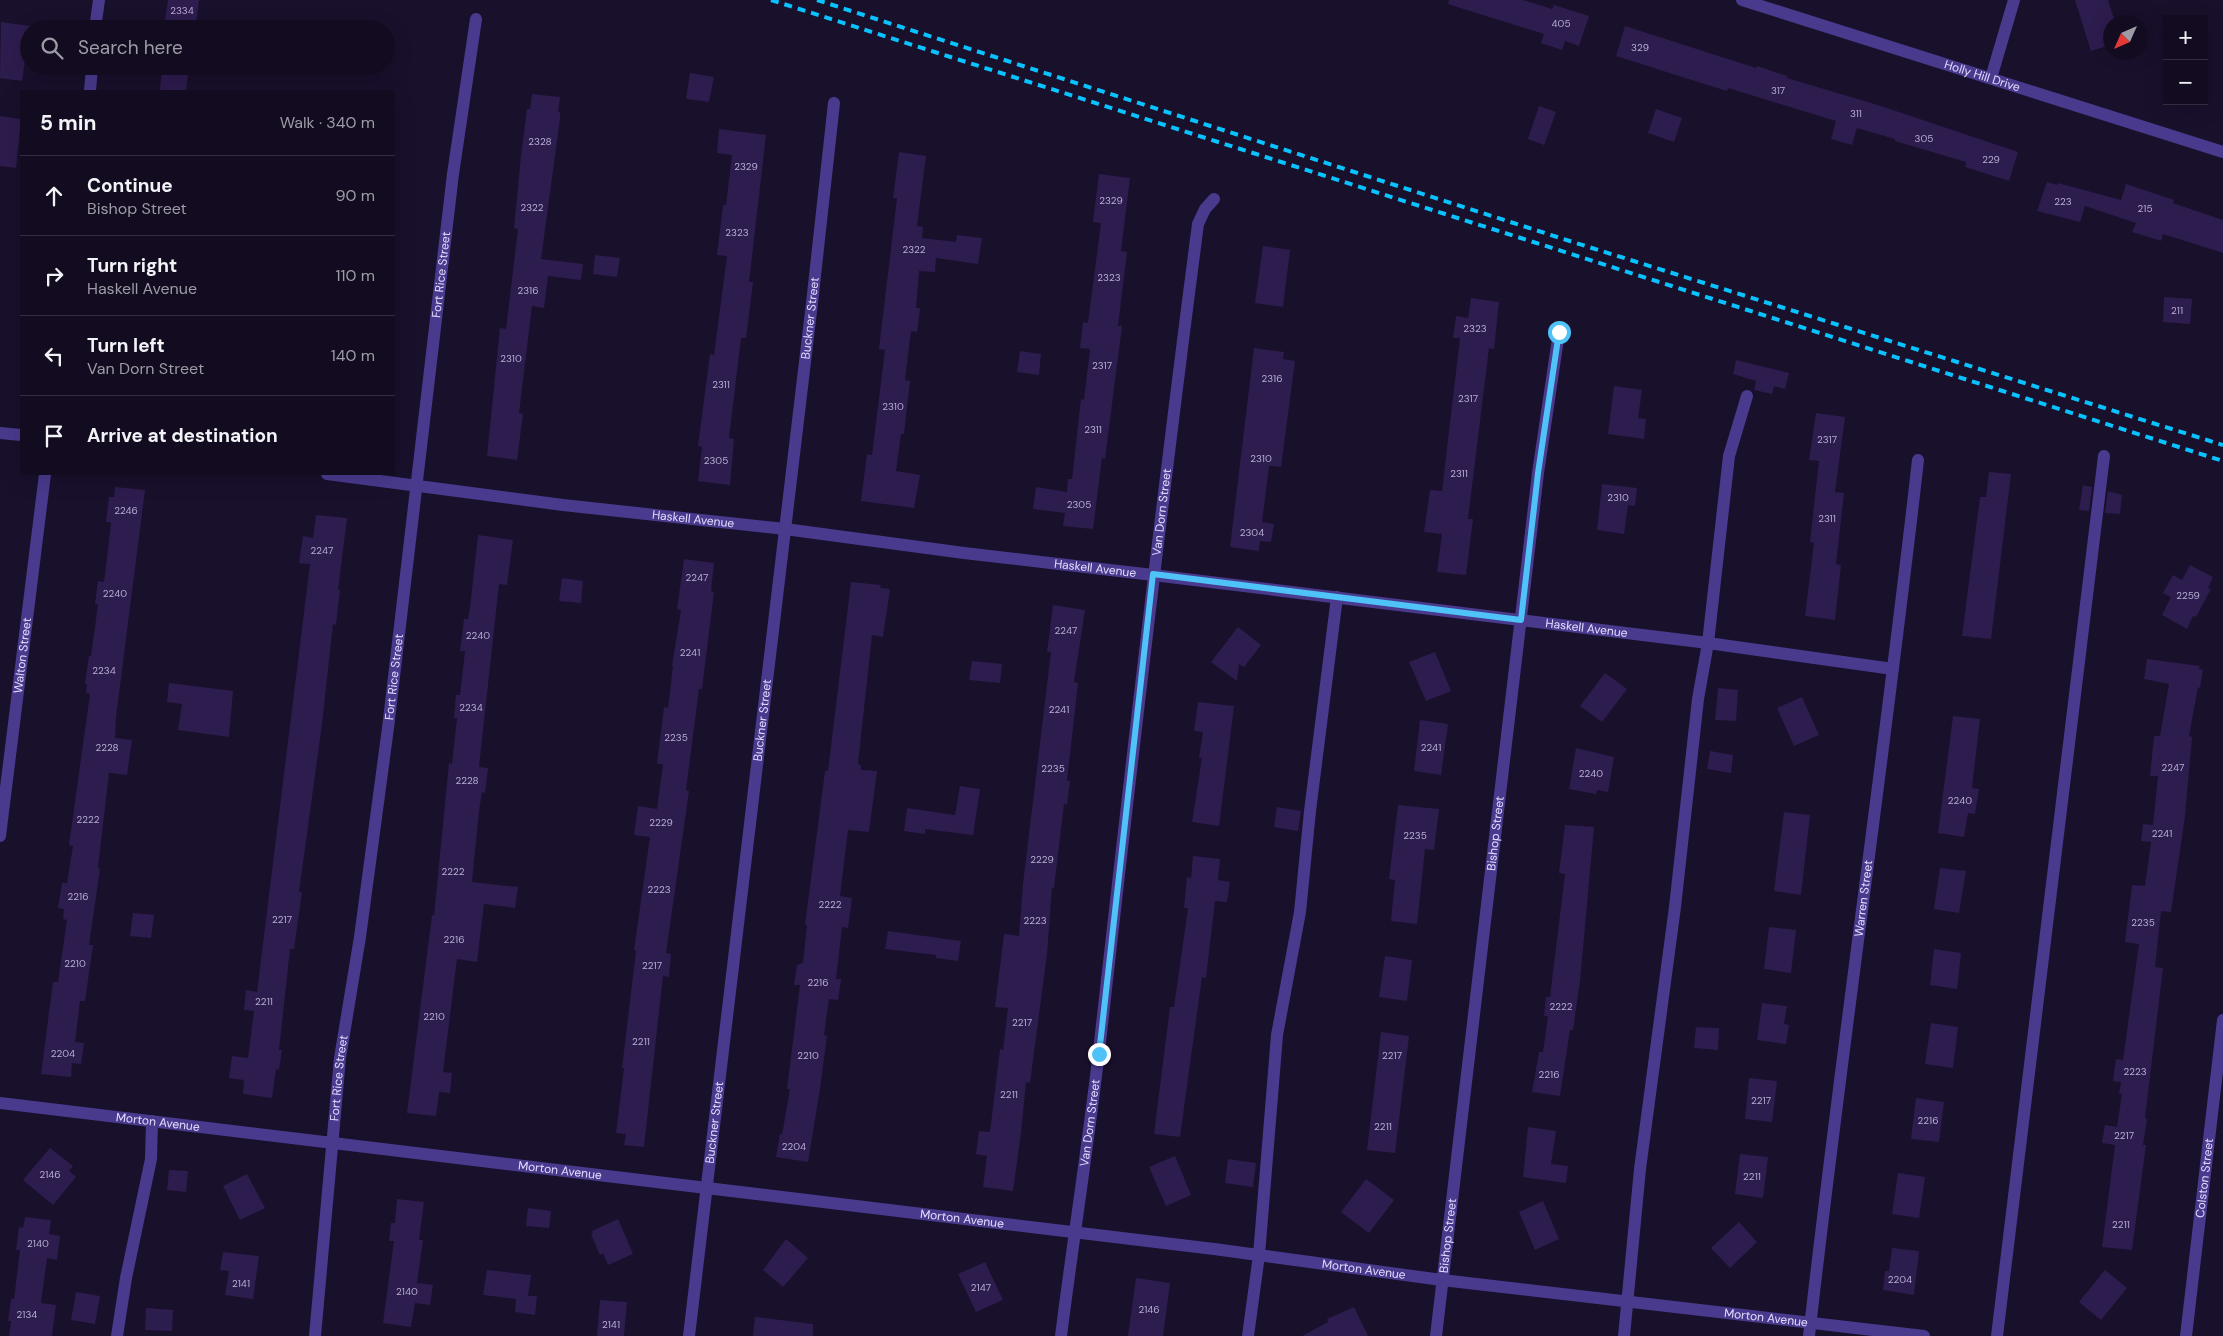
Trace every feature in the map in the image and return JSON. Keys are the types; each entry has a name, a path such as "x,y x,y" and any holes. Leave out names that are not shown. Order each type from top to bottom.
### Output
{"street":[{"path":"96,20 99,0"},
{"name":"Holly Hill Drive","path":"1742,0 2223,152"},
{"path":"1991,78 2014,0"},
{"name":"Fort Rice Street","path":"315,1336 340,1058 360,937 388,728 452,184 476,19"},
{"path":"90,90 91,75"},
{"name":"Buckner Street","path":"688,1336 834,103"},
{"name":"Van Dorn Street","path":"1062,1336 1073,1233 1099,1054 1153,574 1198,224 1205,209 1214,199"},
{"name":"Bishop Street","path":"1436,1336 1538,473 1559,332"},
{"path":"1624,1336 1640,1169 1675,907 1698,699 1708,643 1729,456 1747,396"},
{"path":"0,433 20,435"},
{"path":"1997,1336 2104,456"},
{"name":"Warren Street","path":"1809,1336 1918,460"},
{"name":"Walton Street","path":"0,836 44,475"},
{"name":"Haskell Avenue","path":"335,475 563,505 785,529 964,553 1153,574 1893,668"},
{"path":"1248,1336 1259,1255 1277,1035 1300,912 1310,811 1337,597"},
{"name":"Colston Street","path":"2186,1336 2223,1020"},
{"name":"Morton Avenue","path":"0,1103 1259,1255 1442,1280 1811,1321 1924,1336"},
{"path":"117,1336 126,1278 151,1159 152,1121"}],"building":[{"path":"168,0 199,0 196,20 165,20"},
{"path":"1449,0 1523,0 1552,9 1554,5 1589,16 1579,46 1565,41 1562,50 1541,43 1544,34 1448,4"},
{"path":"2075,0 2108,0 2113,15 2103,15 2103,47 2091,51"},
{"path":"1,22 20,25 20,75 23,75 22,81 0,78"},
{"path":"1625,26 1756,68 1757,66 1787,76 1787,78 1881,106 2018,152 2009,181 1965,167 1966,162 1857,128 1852,145 1831,139 1836,121 1728,88 1727,91 1616,56"},
{"path":"690,73 714,77 709,102 686,99"},
{"path":"161,75 188,75 186,90 160,90"},
{"path":"532,94 560,97 558,112 560,112 560,119 541,259 583,264 581,280 548,276 544,308 532,306 519,413 523,414 517,460 487,456 500,328 506,329 518,229 514,228 521,156 527,109 530,109"},
{"path":"1539,106 1556,112 1544,145 1528,139"},
{"path":"1656,109 1682,118 1674,142 1648,133"},
{"path":"0,116 20,119 16,168 0,166"},
{"path":"719,129 766,135 749,282 753,282 746,338 741,338 729,438 734,439 730,485 698,481 702,447 698,446 710,354 714,355 727,256 717,255 732,155 717,153"},
{"path":"899,152 926,156 917,226 923,227 922,238 956,242 957,235 982,238 978,264 936,258 935,272 919,271 916,308 920,308 917,332 911,331 905,380 910,381 904,434 901,434 896,471 920,475 914,508 861,501 867,454 872,455 885,350 879,349 897,198 893,198"},
{"path":"1099,174 1130,178 1121,251 1127,252 1118,326 1122,326 1105,459 1102,458 1093,529 1063,526 1065,513 1033,509 1036,487 1067,492 1068,479 1072,479 1081,399 1084,400 1090,349 1080,348 1083,322 1088,323 1101,223 1093,222"},
{"path":"2047,182 2057,185 2058,183 2121,200 2126,184 2174,200 2173,203 2223,220 2223,253 2163,234 2161,241 2132,232 2136,223 2085,206 2080,222 2037,211"},
{"path":"1263,246 1290,250 1283,307 1255,303"},
{"path":"595,255 620,258 617,277 593,274"},
{"path":"2164,297 2192,299 2190,324 2163,322"},
{"path":"1471,298 1499,302 1494,349 1489,348 1468,519 1473,519 1466,575 1437,572 1442,534 1424,532 1430,490 1442,491 1460,338 1453,338 1456,316 1468,318"},
{"path":"1254,348 1284,352 1283,359 1295,361 1281,467 1269,466 1262,522 1274,524 1271,542 1260,541 1259,551 1230,547"},
{"path":"1020,351 1041,354 1039,375 1017,372"},
{"path":"1736,360 1789,373 1785,389 1774,386 1772,394 1754,390 1756,381 1733,374"},
{"path":"1614,386 1642,390 1638,418 1646,419 1644,439 1608,434"},
{"path":"1816,413 1845,417 1835,492 1844,493 1836,564 1841,565 1835,620 1805,616 1814,543 1810,542 1819,461 1809,460"},
{"path":"1989,472 2011,474 1991,639 1962,636 1980,497 1986,497"},
{"path":"1602,484 1637,488 1635,506 1628,505 1624,534 1597,530"},
{"path":"2083,485 2092,487 2089,511 2079,510"},
{"path":"115,487 145,490 116,717 115,738 132,740 127,775 109,773 98,867 100,869 89,945 93,945 85,1001 80,1001 75,1042 84,1043 81,1064 72,1063 71,1077 41,1074 53,982 58,982 67,920 63,919 64,909 58,908 62,883 67,883 73,846 69,845 90,694 86,693 87,684 85,684 98,605 95,604 98,581 104,582 111,522 106,522 109,497 114,497"},
{"path":"2108,491 2122,495 2120,514 2105,513"},
{"path":"316,515 347,518 338,590 340,590 336,625 333,624 322,724 299,892 302,892 294,949 290,949 279,1050 282,1050 279,1070 276,1069 272,1098 243,1094 244,1080 229,1078 232,1056 248,1058 254,1011 244,1010 246,990 257,992 310,564 299,563 303,536 313,538"},
{"path":"478,535 513,540 507,585 499,584 479,767 488,768 485,793 482,792 479,811 472,882 518,887 515,908 484,904 477,962 457,959 443,1072 452,1073 450,1093 439,1092 436,1116 407,1113 432,915 434,916 449,763 452,764 457,718 454,718 456,695 460,695 465,651 460,651 464,619 468,619 470,608"},
{"path":"684,559 714,563 711,591 714,592 702,689 699,689 686,790 689,791 666,953 671,954 669,977 663,976 644,1147 624,1145 626,1134 616,1133 636,951 634,950 650,837 634,835 638,806 657,809 663,764 657,764 664,707 668,708 672,666 681,610 677,609"},
{"path":"2190,565 2213,577 2208,588 2211,589 2196,617 2193,616 2187,629 2162,615 2171,597 2163,593 2173,575 2182,580"},
{"path":"562,578 583,581 581,603 559,601"},
{"path":"851,582 881,585 880,588 890,589 883,637 872,635 858,764 861,765 861,770 877,771 869,832 848,830 840,896 852,898 848,928 842,927 836,979 841,979 838,1000 829,999 824,1035 827,1036 808,1162 776,1157 790,1089 787,1089 800,985 794,985 797,965 803,963 807,925 805,925 825,771 828,771"},
{"path":"1053,605 1085,610 1074,682 1078,683 1067,781 1070,781 1067,805 1064,804 1054,888 1052,888 1047,954 1030,1083 1026,1082 1013,1191 983,1187 987,1156 976,1154 979,1131 990,1132 1000,1049 1003,1050 1008,1008 995,1007 1004,934 1019,936 1023,884 1051,652 1047,652"},
{"path":"1238,627 1261,645 1244,667 1239,664 1237,681 1211,662"},
{"path":"1435,652 1451,691 1426,701 1409,662"},
{"path":"2147,659 2200,666 2199,669 2203,670 2189,736 2192,737 2185,816 2171,912 2161,911 2155,967 2163,968 2145,1118 2147,1119 2143,1145 2146,1145 2132,1250 2102,1247 2115,1145 2102,1143 2105,1125 2117,1127 2122,1094 2119,1094 2121,1082 2113,1081 2116,1059 2123,1060 2139,944 2125,942 2132,885 2145,886 2151,842 2141,841 2143,824 2153,825 2158,776 2150,776 2154,736 2160,736 2169,684 2144,679"},
{"path":"972,661 1002,664 1000,683 969,680"},
{"path":"1605,673 1627,689 1602,722 1580,706"},
{"path":"169,683 233,691 229,737 178,730 182,704 167,702"},
{"path":"1718,688 1738,690 1736,721 1715,720"},
{"path":"1802,697 1819,735 1794,746 1777,708"},
{"path":"1198,702 1234,706 1219,826 1192,822 1202,758 1199,758 1203,732 1194,731"},
{"path":"1953,716 1980,719 1972,788 1979,789 1975,814 1968,813 1964,837 1938,833"},
{"path":"1420,720 1448,724 1441,775 1414,771"},
{"path":"1576,748 1614,757 1608,792 1597,790 1596,794 1569,789"},
{"path":"1710,751 1733,755 1731,773 1707,769"},
{"path":"960,786 980,789 973,835 925,829 925,834 904,831 907,808 955,815"},
{"path":"1398,805 1439,809 1434,850 1425,849 1417,924 1391,921 1395,880 1389,879"},
{"path":"1277,807 1301,811 1298,831 1274,827"},
{"path":"1784,812 1810,815 1801,895 1774,891"},
{"path":"1565,825 1594,827 1580,981 1560,1096 1532,1092 1539,1052 1543,1052 1548,1016 1544,1016 1546,997 1550,997 1565,874 1559,873"},
{"path":"1193,856 1220,859 1218,880 1230,882 1227,902 1215,901 1206,978 1202,977 1180,1137 1154,1134 1170,1007 1174,1007 1188,908 1184,908 1187,877 1191,878"},
{"path":"1940,868 1966,871 1959,913 1934,909"},
{"path":"133,913 154,915 151,938 130,936"},
{"path":"1769,927 1796,930 1791,973 1764,969"},
{"path":"888,931 961,941 958,961 936,958 936,955 885,949"},
{"path":"1934,949 1961,953 1957,989 1930,985"},
{"path":"1385,956 1412,960 1407,1001 1379,997"},
{"path":"1762,1003 1787,1006 1784,1024 1789,1025 1786,1044 1757,1040"},
{"path":"1931,1023 1958,1027 1953,1068 1925,1064"},
{"path":"1696,1027 1719,1028 1718,1050 1694,1048"},
{"path":"1381,1032 1409,1036 1395,1153 1367,1150"},
{"path":"1749,1078 1777,1081 1772,1122 1745,1119"},
{"path":"1916,1098 1944,1102 1939,1142 1911,1139"},
{"path":"1528,1127 1556,1131 1551,1164 1568,1166 1566,1183 1523,1177"},
{"path":"50,1148 73,1166 69,1171 76,1177 53,1205 23,1180"},
{"path":"1740,1154 1768,1157 1763,1198 1735,1194"},
{"path":"1175,1156 1191,1195 1166,1206 1149,1167"},
{"path":"1228,1159 1256,1163 1253,1187 1225,1183"},
{"path":"169,1170 188,1171 186,1192 167,1190"},
{"path":"1898,1173 1925,1177 1919,1218 1892,1214"},
{"path":"247,1174 265,1208 240,1220 223,1186"},
{"path":"1366,1179 1394,1200 1369,1233 1341,1212"},
{"path":"397,1199 424,1202 419,1240 423,1240 417,1283 433,1285 430,1305 415,1303 411,1327 383,1323 394,1241 389,1241 391,1223 395,1223"},
{"path":"1543,1201 1559,1239 1535,1250 1519,1212"},
{"path":"528,1208 551,1211 549,1228 526,1226"},
{"path":"25,1217 51,1220 49,1234 60,1236 57,1260 47,1258 41,1303 56,1305 52,1336 9,1336 11,1321 8,1321 11,1299 14,1299 20,1250 16,1250 19,1227 23,1228"},
{"path":"618,1219 633,1254 608,1265 603,1253 600,1255 591,1234 593,1233 592,1231"},
{"path":"1739,1222 1757,1242 1730,1268 1711,1248"},
{"path":"786,1239 808,1258 783,1287 763,1270"},
{"path":"1892,1248 1919,1251 1914,1295 1883,1290 1885,1271 1889,1271"},
{"path":"223,1252 259,1256 253,1299 225,1295 229,1271 220,1270"},
{"path":"985,1262 1003,1300 976,1312 958,1274"},
{"path":"487,1270 531,1275 528,1296 537,1296 535,1315 515,1312 516,1299 483,1295"},
{"path":"2105,1270 2127,1288 2101,1320 2079,1302"},
{"path":"1136,1278 1170,1283 1163,1336 1128,1336"},
{"path":"76,1292 100,1296 95,1324 71,1320"},
{"path":"600,1300 627,1302 624,1336 597,1336"},
{"path":"1354,1307 1368,1336 1302,1336 1328,1322 1327,1319"},
{"path":"146,1308 173,1310 172,1331 145,1330"},
{"path":"755,1317 813,1324 813,1336 753,1336"}],"railway":[{"path":"771,0 2223,461"},
{"path":"817,0 1576,243 2223,445"}],"route":[{"path":"1099,1054 1153,574 1521,620 1538,473 1559,332"}]}
